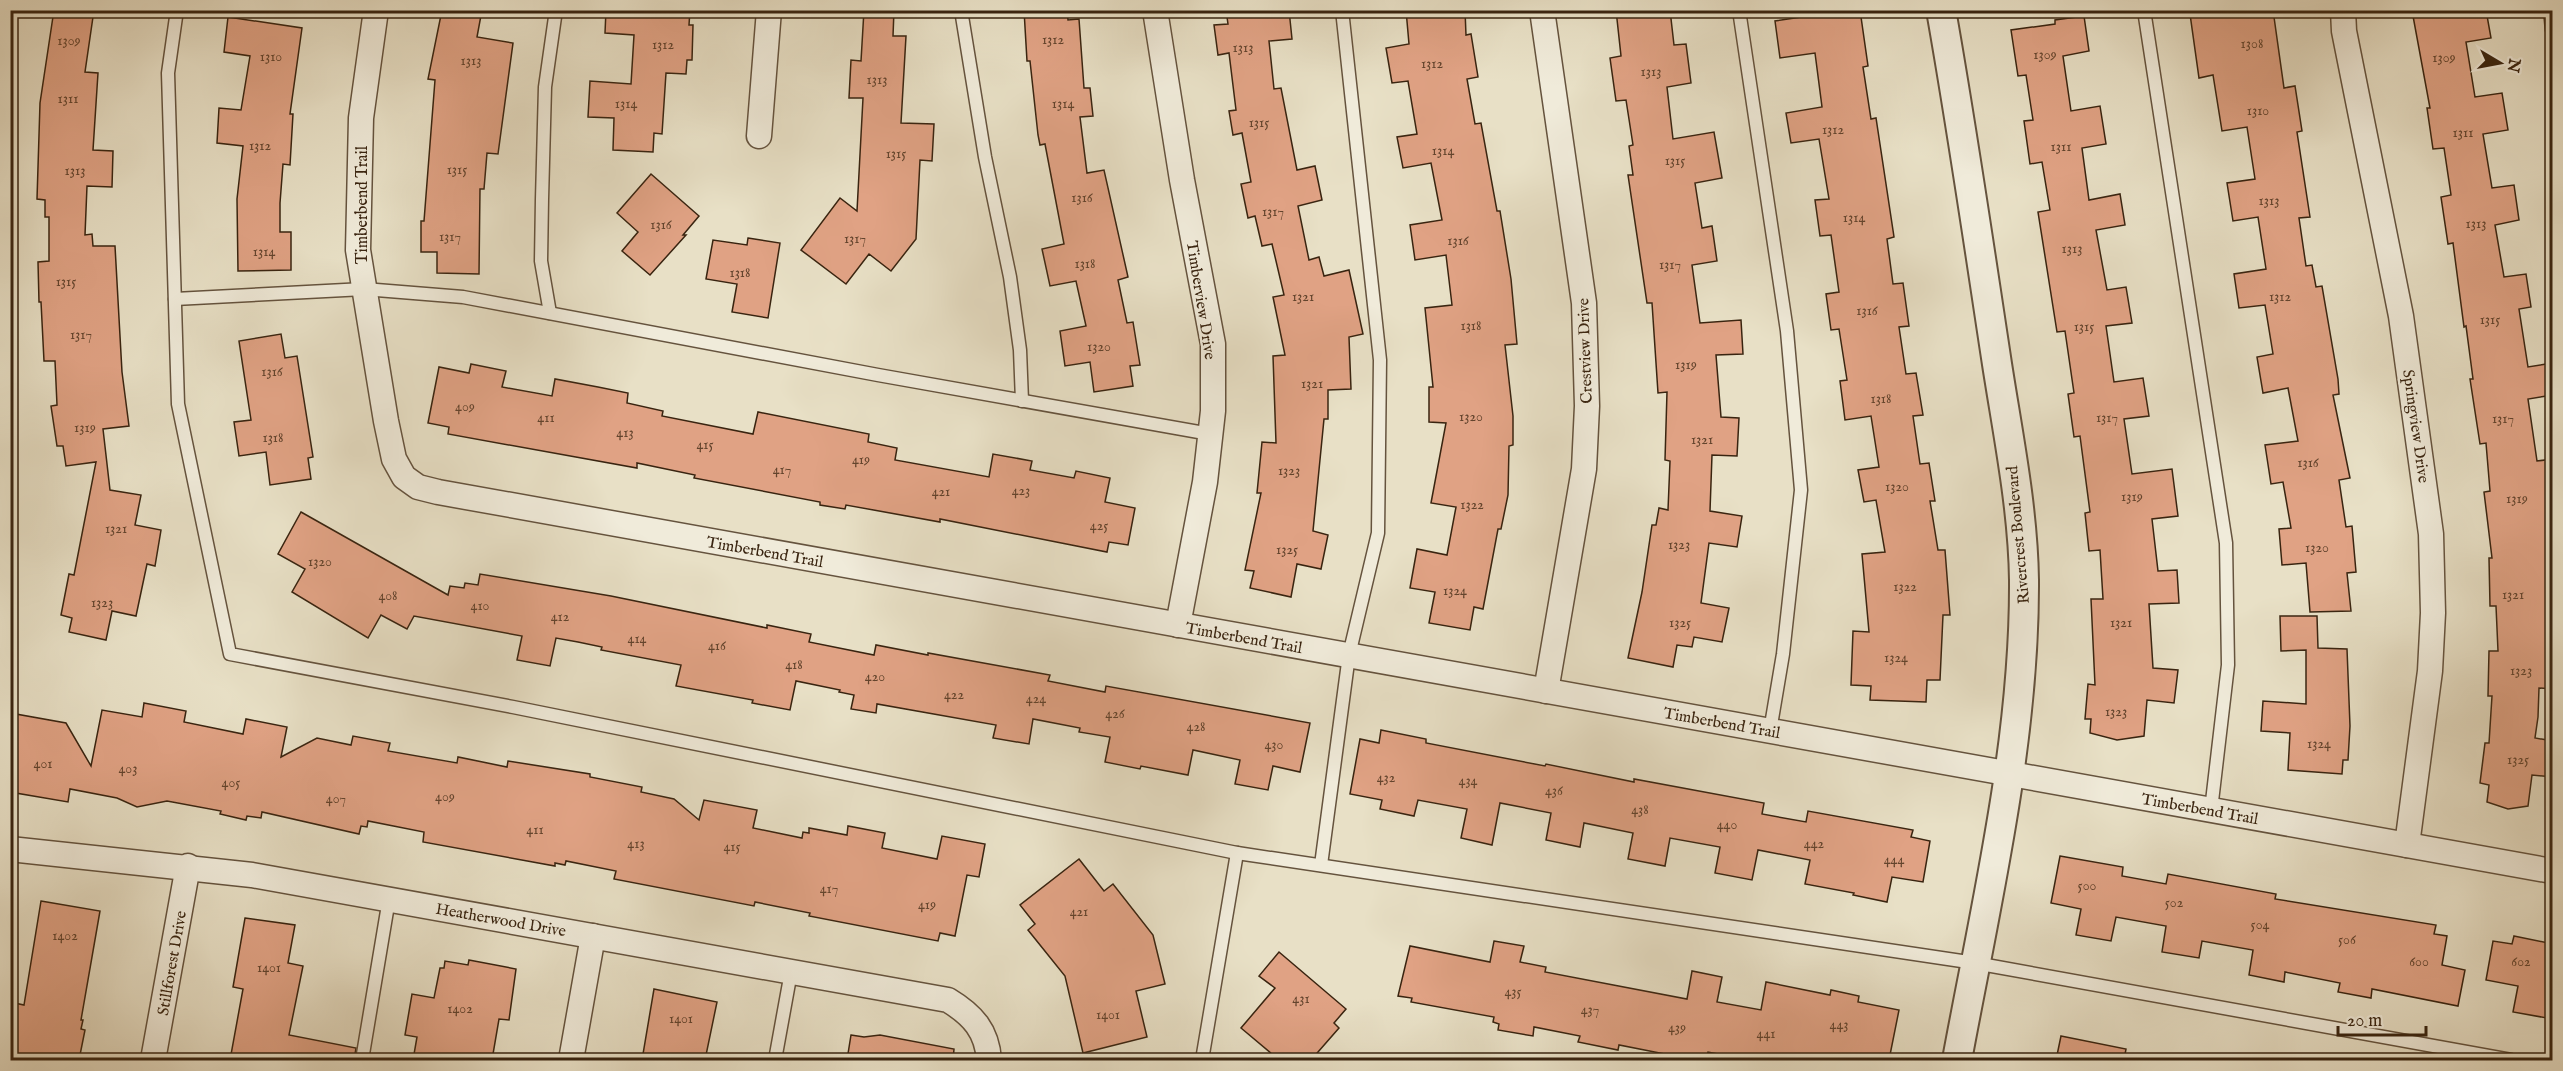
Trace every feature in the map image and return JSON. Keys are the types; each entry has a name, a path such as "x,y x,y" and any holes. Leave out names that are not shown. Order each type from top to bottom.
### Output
{"street":[{"name":"Timberbend Trail","path":"376,10 361,118 358,250 394,459 404,477 418,487 2553,871"},
{"path":"759,136 769,10"},
{"name":"Timberview Drive","path":"1155,10 1182,180 1213,344 1213,411 1205,482 1178,625"},
{"name":"Crestview Drive","path":"1542,10 1584,303 1587,406 1584,469 1546,691"},
{"name":"Rivercrest Boulevard","path":"1941,10 1960,117 2017,500 2024,578 2018,709 2009,774 1957,1060"},
{"name":"Springview Drive","path":"2343,10 2344,31 2401,315 2431,534 2433,613 2430,670 2407,845"},
{"name":"Heatherwood Drive","path":"10,849 252,874 948,1000 966,1010 980,1026 988,1045 989,1060"},
{"name":"Stillforest Drive","path":"153,1060 188,866"},
{"path":"570,1060 592,936"}],"lane":[{"path":"177,10 168,73 178,404 230,654 513,707 1238,853 1975,963 2511,1060"},
{"path":"550,313 541,261 542,199 545,87 556,10"},
{"path":"960,10 985,157 1010,277 1020,350 1022,401"},
{"path":"1321,865 1350,656 1378,532 1380,360 1342,10"},
{"path":"1739,10 1787,332 1801,490 1783,654 1770,731"},
{"path":"2144,10 2226,543 2228,665 2211,810"},
{"path":"2550,10 2553,30"},
{"path":"175,298 364,290 463,297 1210,434"},
{"path":"1202,1060 1238,853"},
{"path":"362,1060 389,899"},
{"path":"775,1060 791,972"}],"building":[{"path":"54,10 94,10 85,72 98,73 93,150 113,151 112,187 87,186 85,235 92,234 93,246 115,246 122,372 129,426 103,429 110,490 141,495 135,525 161,530 155,566 147,564 136,616 112,611 106,640 69,632 72,618 61,615 69,574 74,575 96,462 66,466 63,446 57,446 51,406 57,405 55,361 44,361 38,262 49,261 49,217 45,217 45,200 37,199 40,103"},
{"path":"442,10 482,10 477,37 513,43 498,154 487,153 484,189 480,189 479,274 437,273 437,252 421,252 421,221 424,221 435,80 428,79"},
{"path":"606,10 690,10 689,25 693,25 692,60 687,60 686,74 666,73 662,134 654,133 653,152 613,150 614,118 588,117 590,81 631,84 634,35 605,33"},
{"path":"864,10 894,10 893,36 906,36 901,123 934,124 932,161 920,160 916,239 891,271 869,254 846,284 801,250 840,198 857,211 863,98 849,98 851,60 861,61"},
{"path":"1024,10 1067,10 1068,20 1079,19 1084,88 1090,88 1093,116 1080,117 1087,173 1104,170 1128,277 1118,280 1127,323 1133,322 1140,365 1130,366 1133,386 1094,392 1090,362 1065,366 1060,331 1086,326 1076,281 1050,286 1042,249 1064,244 1045,144 1040,145 1038,135 1030,61 1027,61"},
{"path":"1226,10 1289,10 1292,39 1269,41 1274,89 1281,88 1297,170 1315,166 1322,200 1298,206 1309,260 1319,257 1324,276 1349,270 1363,334 1349,337 1351,389 1328,390 1328,419 1324,419 1313,531 1328,535 1321,569 1297,564 1291,597 1250,588 1254,571 1245,570 1261,493 1257,493 1262,442 1276,443 1273,356 1285,355 1273,297 1284,295 1272,244 1262,246 1255,216 1248,218 1241,184 1251,182 1242,133 1233,135 1229,111 1236,110 1229,53 1218,55 1214,25 1228,24"},
{"path":"1406,10 1465,10 1466,35 1471,34 1478,77 1467,79 1475,124 1481,123 1497,211 1500,211 1511,279 1517,344 1505,345 1513,416 1513,445 1509,446 1508,495 1501,529 1498,529 1483,609 1474,607 1470,630 1429,623 1435,592 1410,588 1417,549 1447,555 1456,507 1431,503 1446,423 1429,422 1429,387 1433,387 1425,308 1452,305 1446,255 1415,260 1410,225 1442,220 1431,163 1403,168 1397,137 1417,134 1408,81 1392,83 1386,48 1409,44"},
{"path":"1616,10 1670,10 1674,45 1686,44 1691,83 1667,87 1673,139 1714,132 1722,178 1695,183 1702,228 1712,226 1717,261 1692,265 1700,323 1741,320 1743,354 1716,355 1721,417 1739,418 1737,456 1712,455 1710,511 1742,516 1737,547 1709,543 1701,603 1729,608 1722,642 1694,637 1692,647 1677,645 1673,667 1628,658 1642,592 1652,525 1656,525 1659,508 1668,510 1670,461 1665,460 1667,392 1658,393 1652,303 1647,303 1628,175 1633,175 1629,146 1633,145 1626,100 1616,101 1610,58 1621,56"},
{"path":"1860,10 1868,66 1863,67 1871,119 1876,118 1894,237 1887,239 1893,284 1903,283 1909,326 1899,327 1906,374 1916,373 1923,415 1913,416 1920,464 1929,463 1935,501 1930,501 1938,550 1945,550 1950,615 1943,615 1940,680 1927,680 1926,702 1870,700 1871,686 1851,685 1853,631 1869,632 1862,554 1885,552 1876,500 1864,502 1858,470 1879,467 1871,416 1845,420 1840,381 1847,380 1839,329 1831,330 1826,294 1839,292 1831,235 1820,236 1815,200 1829,199 1819,139 1791,143 1786,113 1822,107 1815,53 1780,58 1775,21"},
{"path":"2215,10 2273,10 2284,88 2295,86 2302,131 2297,132 2310,217 2299,218 2306,266 2312,265 2316,287 2322,286 2338,379 2339,394 2333,395 2350,478 2339,480 2346,527 2352,526 2356,572 2347,573 2351,611 2310,612 2306,563 2282,565 2279,529 2291,528 2283,482 2271,484 2265,445 2298,441 2288,388 2263,393 2257,357 2273,354 2265,305 2239,308 2234,274 2266,269 2258,217 2233,221 2227,183 2255,179 2247,127 2222,131 2213,75 2199,78 2190,14"},
{"path":"2444,10 2486,10 2491,38 2466,42 2475,97 2502,93 2508,130 2483,134 2492,188 2514,185 2519,220 2495,225 2504,277 2526,274 2531,307 2519,309 2528,367 2553,363 2553,395 2528,399 2537,461 2553,459 2553,497 2546,498 2553,561 2553,689 2539,688 2535,738 2553,741 2553,777 2532,775 2528,806 2508,809 2487,802 2489,785 2480,783 2485,743 2489,743 2492,696 2488,696 2489,651 2498,651 2496,606 2490,606 2489,558 2492,558 2484,492 2490,491 2486,443 2480,444 2470,379 2473,379 2466,326 2464,327 2453,243 2448,244 2441,197 2451,195 2444,148 2433,149 2427,108 2430,108 2413,16"},
{"path":"2084,16 2089,51 2063,56 2071,111 2100,106 2106,144 2082,148 2089,200 2120,194 2125,225 2096,230 2107,290 2126,287 2132,323 2106,326 2114,382 2143,378 2149,416 2124,419 2132,474 2172,469 2178,516 2152,519 2158,571 2177,570 2179,603 2149,604 2153,668 2178,670 2174,703 2147,700 2144,736 2117,740 2090,733 2091,719 2085,719 2088,684 2095,685 2091,599 2103,599 2100,550 2089,551 2085,513 2090,512 2080,436 2074,437 2068,394 2074,393 2065,331 2057,332 2038,212 2050,210 2042,162 2030,164 2024,121 2033,120 2026,75 2018,76 2011,30 2055,24 2055,20"},
{"path":"228,17 302,28 290,114 293,114 290,165 283,164 280,203 280,232 291,232 291,270 238,271 237,199 243,146 217,143 219,108 241,110 250,56 224,52"},
{"path":"651,174 699,216 683,235 686,235 650,275 622,251 638,232 617,213"},
{"path":"748,238 780,243 768,318 732,312 737,284 706,279 713,240 747,245"},
{"path":"281,334 285,358 297,356 313,457 308,458 311,479 270,485 266,452 239,456 234,422 251,420 239,341"},
{"path":"471,364 506,371 502,387 552,396 555,379 598,387 628,393 627,403 663,411 662,416 753,434 758,412 869,434 868,442 897,448 895,460 989,477 993,454 1032,461 1030,470 1074,478 1076,471 1110,478 1105,502 1135,508 1128,545 1109,542 1107,552 940,519 940,522 846,505 845,509 820,505 820,502 694,478 695,475 637,463 637,468 448,434 449,427 428,423 439,367 469,373"},
{"path":"301,512 448,595 450,586 464,588 465,583 478,585 480,574 611,596 767,628 767,625 811,634 809,642 874,655 876,645 928,655 928,653 1050,675 1048,681 1105,692 1106,686 1310,723 1300,772 1273,766 1268,790 1235,784 1240,760 1193,750 1188,775 1141,766 1140,769 1105,762 1110,737 1079,732 1080,728 1033,719 1029,744 993,738 996,725 877,704 876,713 851,709 854,695 796,681 790,710 752,703 753,700 676,686 681,665 601,650 602,647 578,642 556,638 550,666 517,660 522,636 414,616 407,629 381,615 368,638 292,592 305,569 278,554"},
{"path":"2280,616 2317,616 2318,648 2347,649 2350,726 2348,760 2343,760 2342,774 2288,770 2290,733 2261,731 2263,701 2306,704 2306,650 2281,651"},
{"path":"144,703 186,711 184,722 243,734 246,719 287,727 281,757 317,738 351,745 353,736 390,743 388,751 457,763 458,757 507,767 508,761 590,774 590,777 642,787 641,792 674,799 699,820 704,800 757,810 753,828 802,838 803,832 809,833 809,828 847,835 848,826 885,833 882,848 937,859 942,836 985,844 979,877 967,875 955,936 940,933 938,941 809,916 810,913 755,902 754,906 614,879 616,871 566,861 565,865 555,863 555,866 423,842 424,832 368,821 367,827 361,826 359,834 262,812 261,818 247,816 246,820 220,814 221,811 167,801 137,807 117,798 70,789 68,802 10,792 10,713 66,723 91,766 102,710 142,717"},
{"path":"1381,730 1426,739 1426,743 1545,766 1546,764 1634,782 1634,779 1764,803 1762,814 1806,822 1808,811 1913,830 1911,837 1930,841 1923,882 1892,877 1887,902 1805,884 1810,860 1758,850 1752,880 1715,873 1720,847 1670,838 1665,866 1628,859 1633,833 1584,823 1580,847 1546,840 1551,813 1500,803 1492,845 1461,838 1467,809 1418,800 1414,816 1380,809 1382,800 1350,794 1360,739 1379,743"},
{"path":"2060,856 2123,867 2122,876 2166,884 2168,874 2276,894 2275,899 2436,925 2434,934 2447,936 2442,965 2465,970 2458,1006 2372,989 2371,998 2338,992 2340,983 2285,972 2284,982 2249,975 2253,950 2202,941 2199,958 2162,952 2166,926 2116,917 2111,941 2076,935 2081,909 2051,903"},
{"path":"1079,859 1104,891 1113,884 1153,935 1165,984 1136,991 1147,1037 1083,1053 1065,976 1028,930 1035,924 1020,905"},
{"path":"41,901 100,911 81,1020 83,1020 81,1029 85,1030 79,1060 10,1060 10,1002 24,1005"},
{"path":"245,918 295,925 288,963 303,966 289,1035 356,1048 354,1060 230,1060 243,989 233,987"},
{"path":"2514,936 2553,944 2553,988 2547,1018 2513,1012 2518,986 2486,980 2493,941 2512,944"},
{"path":"1494,941 1524,946 1520,962 1546,967 1545,972 1687,999 1692,971 1722,977 1717,1002 1761,1010 1766,982 1830,995 1831,990 1859,996 1858,1002 1899,1010 1889,1060 1751,1060 1708,1052 1706,1060 1668,1060 1670,1055 1619,1045 1618,1050 1578,1042 1580,1036 1534,1027 1533,1036 1498,1030 1499,1024 1493,1022 1494,1017 1411,1002 1412,998 1398,996 1410,946 1490,962"},
{"path":"1279,952 1346,1009 1334,1023 1339,1028 1311,1060 1279,1060 1241,1028 1275,988 1259,976"},
{"path":"469,960 516,969 509,1020 499,1019 492,1060 413,1060 417,1037 405,1035 412,994 434,998 440,968 444,968 445,961 468,965"},
{"path":"654,989 717,1002 705,1060 642,1060"},
{"path":"851,1035 864,1037 880,1035 954,1049 953,1060 847,1060"},
{"path":"2061,1036 2126,1049 2124,1060 2056,1060"}]}
